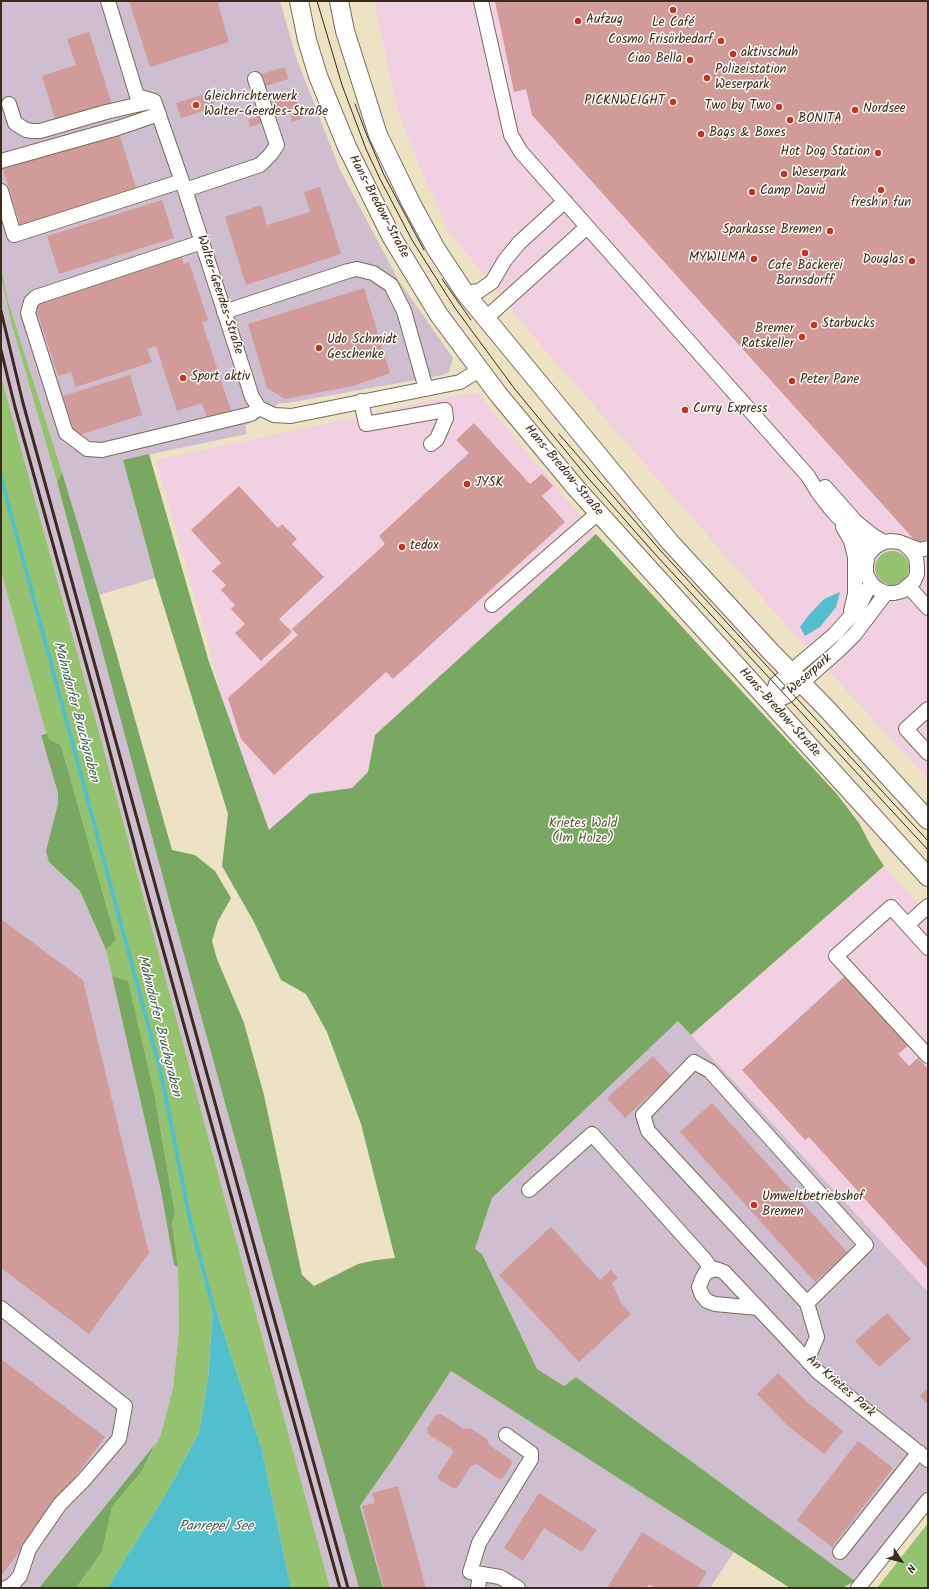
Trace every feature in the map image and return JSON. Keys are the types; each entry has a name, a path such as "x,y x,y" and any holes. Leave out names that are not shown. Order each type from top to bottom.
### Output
{"main road":[{"name":"Hans-Bredow-Straße","path":"299,1 307,40 318,76 347,147 390,236 439,315 479,370 598,513 928,877"},
{"path":"339,1 345,31 378,135 436,249 465,293 669,541 826,708 928,820"}],"street":[{"path":"108,1 137,96 154,101"},
{"path":"481,1 511,135 521,152 808,476 816,491 838,517 851,541 855,557 855,594 848,621"},
{"path":"1,191 14,234 260,165 271,154 276,145 256,79"},
{"path":"9,104 15,123 26,130 40,131 106,112 154,101"},
{"name":"Walter-Geerdes-Straße","path":"154,101 202,242 252,397 259,408"},
{"path":"1,161 118,128 159,114"},
{"path":"465,293 479,291 492,282 505,260 519,242 565,202"},
{"path":"486,319 587,227"},
{"path":"202,242 36,297 31,302 28,313 66,433 87,449 102,450 251,414 259,408 274,415 287,416 426,389 460,382 479,370"},
{"path":"224,312 348,271 357,269 373,273 391,285 404,310 426,389"},
{"path":"361,401 366,424 445,410 446,418 437,439 431,444"},
{"path":"808,476 821,483 856,522 872,535 884,542"},
{"path":"492,605 598,513"},
{"path":"838,517 849,525 862,541 868,556"},
{"path":"891,541 906,545 912,551 921,552 917,566 917,574 914,581 909,587 902,591 894,593 878,589 871,583 866,574 868,556 875,547 884,542 891,541"},
{"name":"Weserpark","path":"770,703 787,696 796,677 848,621 864,599 871,583"},
{"path":"909,587 928,608"},
{"name":"Weserpark","path":"796,677 856,634 886,592"},
{"path":"928,709 906,729 928,753"},
{"path":"907,925 928,906"},
{"path":"928,948 891,907 836,956 928,1056"},
{"path":"807,1303 866,1245 710,1071 694,1062 643,1114 648,1131 807,1303 817,1337 807,1360"},
{"path":"529,1190 592,1134 705,1260 712,1270 706,1272 699,1287 702,1295 707,1301 715,1304 758,1308"},
{"name":"An Krietes Park","path":"712,1270 716,1269 724,1272 818,1372 923,1456"},
{"path":"1,1308 125,1406 119,1439 83,1481 60,1504 29,1549 20,1576 12,1585 6,1588"},
{"path":"478,1588 475,1573 479,1543 531,1459 531,1453 506,1435"},
{"path":"840,1552 923,1456"},
{"path":"858,1588 928,1500"},
{"path":"475,1573 500,1577 518,1588"}],"shaded area":[{"path":"1,1 280,1 296,57 340,170 399,281 453,358 449,372 443,375 288,403 280,403 245,426 247,434 123,460 155,578 99,595 8,301 1,267"},
{"path":"374,1 928,1 928,779 787,626 635,453 521,322 448,230 398,113"},
{"path":"1,276 11,322 57,482 170,904 359,1588 330,1588 99,732 1,376"},
{"path":"462,394 479,394 596,534 375,735 368,772 351,789 310,794 269,831 222,699 207,639 156,460"},
{"path":"1,572 47,733 41,734 58,793 58,804 49,862 80,891 106,950 161,1191 174,1265 178,1267 179,1331 173,1388 161,1434 156,1443 39,1588 1,1588"},
{"path":"884,866 928,914 928,1292 691,1035"},
{"path":"678,1021 928,1292 928,1500 855,1581 576,1377 564,1386 537,1369 482,1254 475,1249 492,1198"},
{"path":"451,1371 734,1552 710,1588 383,1588 360,1506"}],"green space":[{"path":"1,267 8,301 62,472 57,482 11,322 1,276"},
{"path":"1,376 99,732 330,1588 291,1588 262,1450 217,1312 213,1305 208,1378 199,1432 167,1492 107,1588 76,1588 102,1552 112,1507 142,1471 161,1434 173,1388 179,1331 178,1267 172,1224 175,1213 154,1092 128,982 112,976 106,950 116,940 61,745 49,739 45,729 1,572"},
{"name":"Krietes Wald (Im Holze)","path":"149,454 209,662 269,830 310,794 352,788 368,772 375,735 596,534 836,793 859,823 884,866 691,1035 678,1021 492,1198 475,1249 482,1254 537,1369 564,1386 576,1377 855,1581 842,1588 790,1588 451,1371 360,1506 383,1588 359,1588 170,904 57,482 62,472 110,631 172,850 195,855 215,871 231,898 218,921 212,941 217,959 244,1023 264,1095 302,1275 314,1286 358,1264 395,1258 361,1124 327,1032 306,994 281,980 254,922 222,866 228,814 155,578 123,460"},
{"path":"889,551 895,551 899,552 906,558 909,568 908,575 902,582 895,585 889,585 885,584 878,578 875,571 875,565 876,561 882,554"},
{"path":"47,733 49,739 61,745 116,940 106,950 80,891 49,862 46,851 58,804 58,793 41,735"},
{"path":"112,976 128,981 154,1092 175,1213 172,1224 178,1267 174,1265 161,1191"},
{"path":"156,1443 142,1471 112,1507 102,1552 76,1588 39,1588"},
{"path":"928,1523 928,1588 877,1588"}],"water":[{"path":"840,592 836,607 820,627 805,636 800,627 808,616 824,599"},
{"name":"Panrepel See","path":"213,1305 217,1312 262,1450 291,1588 107,1588 167,1492 199,1432 208,1378"}],"building":[{"path":"129,1 217,1 229,42 150,67"},
{"name":"Weserpark","path":"495,1 928,1 928,555 532,115 526,89 514,92"},
{"path":"89,32 112,104 56,122 42,76 76,65 67,39"},
{"path":"285,67 288,79 262,87 258,75"},
{"name":"Gleichrichterwerk Walter-Geerdes-Straße","path":"211,92 215,107 181,118 176,103"},
{"path":"294,92 302,118 292,122 289,110 277,114 272,99"},
{"path":"259,116 262,123 250,127 248,120"},
{"path":"119,133 137,191 21,227 3,169"},
{"path":"320,187 341,254 246,285 225,217 261,205 267,225 310,212 304,192"},
{"path":"162,200 174,238 59,274 47,236"},
{"path":"182,257 184,264 189,262 208,320 202,322 231,411 207,418 202,403 177,411 156,346 147,349 152,362 76,387 71,372 58,376 35,305"},
{"name":"Udo Schmidt Geschenke","path":"364,288 390,373 353,386 285,399 267,388 248,324"},
{"path":"130,375 142,415 76,436 63,396"},
{"path":"684,405 688,405 690,409 688,413 684,413 682,411 682,407"},
{"path":"474,423 530,484 542,474 553,486 542,496 565,522 393,679 386,672 274,775 241,739 228,698 298,635 292,629 385,544 379,536 469,453 456,440"},
{"path":"239,486 278,528 282,524 297,539 292,544 324,577 279,619 292,632 261,661 235,633 245,624 231,609 235,605 221,590 226,585 212,571 221,563 191,530"},
{"path":"1,919 83,980 149,1253 89,1334 1,1268"},
{"path":"847,974 910,1044 898,1054 909,1066 918,1058 928,1069 928,1269 809,1137 805,1140 742,1070"},
{"path":"653,1056 671,1076 625,1118 607,1098"},
{"path":"712,1103 848,1253 815,1282 680,1132"},
{"path":"551,1227 600,1280 611,1270 618,1278 612,1283 621,1303 631,1314 579,1362 499,1275"},
{"path":"887,1313 911,1339 879,1367 855,1341"},
{"path":"1,1359 105,1437 1,1576"},
{"path":"778,1373 808,1403 843,1431 824,1454 788,1426 757,1394"},
{"path":"928,1388 928,1405 920,1396"},
{"path":"441,1414 464,1429 470,1428 487,1439 489,1445 511,1460 512,1463 504,1477 499,1479 477,1464 471,1466 457,1488 453,1488 439,1480 438,1476 453,1453 452,1449 428,1434 427,1429 436,1415"},
{"path":"858,1441 893,1468 832,1547 797,1520"},
{"path":"398,1486 426,1588 384,1588 362,1506 375,1503 372,1493"},
{"path":"539,1493 597,1530 582,1552 544,1528 523,1561 504,1548"},
{"path":"642,1532 707,1572 697,1588 656,1588 649,1584 646,1588 607,1588"}],"waterway":[{"name":"Mahndorfer Bruchgraben","path":"1,477 161,1073 190,1220 214,1310"}],"tram line":[{"path":"317,1 342,85 366,149 412,240 455,308 514,388 588,478 655,554 928,850"},
{"path":"355,104 384,175 424,250"},
{"path":"442,279 471,320"},
{"path":"559,434 660,550 928,841"}],"railway":[{"path":"1,311 23,403 348,1588"},
{"path":"1,350 15,407 100,714 141,870 340,1588"}],"place":[{"name":"Le Café","path":"673,10"},
{"name":"Aufzug","path":"578,21"},
{"name":"Cosmo Frisörbedarf","path":"721,41"},
{"name":"aktivschuh","path":"733,54"},
{"name":"Ciao Bella","path":"690,60"},
{"name":"Polizeistation Weserpark","path":"707,78"},
{"name":"PICKNWEIGHT","path":"673,102"},
{"name":"Gleichrichterwerk Walter-Geerdes-Straße","path":"196,105"},
{"name":"Two by Two","path":"779,107"},
{"name":"Nordsee","path":"855,110"},
{"name":"BONITA","path":"790,120"},
{"name":"Bags & Boxes","path":"701,134"},
{"name":"Hot Dog Station","path":"878,153"},
{"name":"Weserpark","path":"784,174"},
{"name":"fresh´n fun","path":"881,190"},
{"name":"Camp David","path":"752,192"},
{"name":"Sparkasse Bremen","path":"830,231"},
{"name":"Cafe Bäckerei Barnsdorff","path":"805,253"},
{"name":"MYWILMA","path":"754,259"},
{"name":"Douglas","path":"912,261"},
{"name":"Starbucks","path":"814,325"},
{"name":"Bremer Ratskeller","path":"802,337"},
{"name":"Udo Schmidt Geschenke","path":"319,348"},
{"name":"Sport aktiv","path":"183,378"},
{"name":"Peter Pane","path":"792,381"},
{"name":"Curry Express","path":"685,410"},
{"name":"JYSK","path":"467,484"},
{"name":"tedox","path":"402,547"},
{"name":"Umweltbetriebshof Bremen","path":"754,1205"}]}
